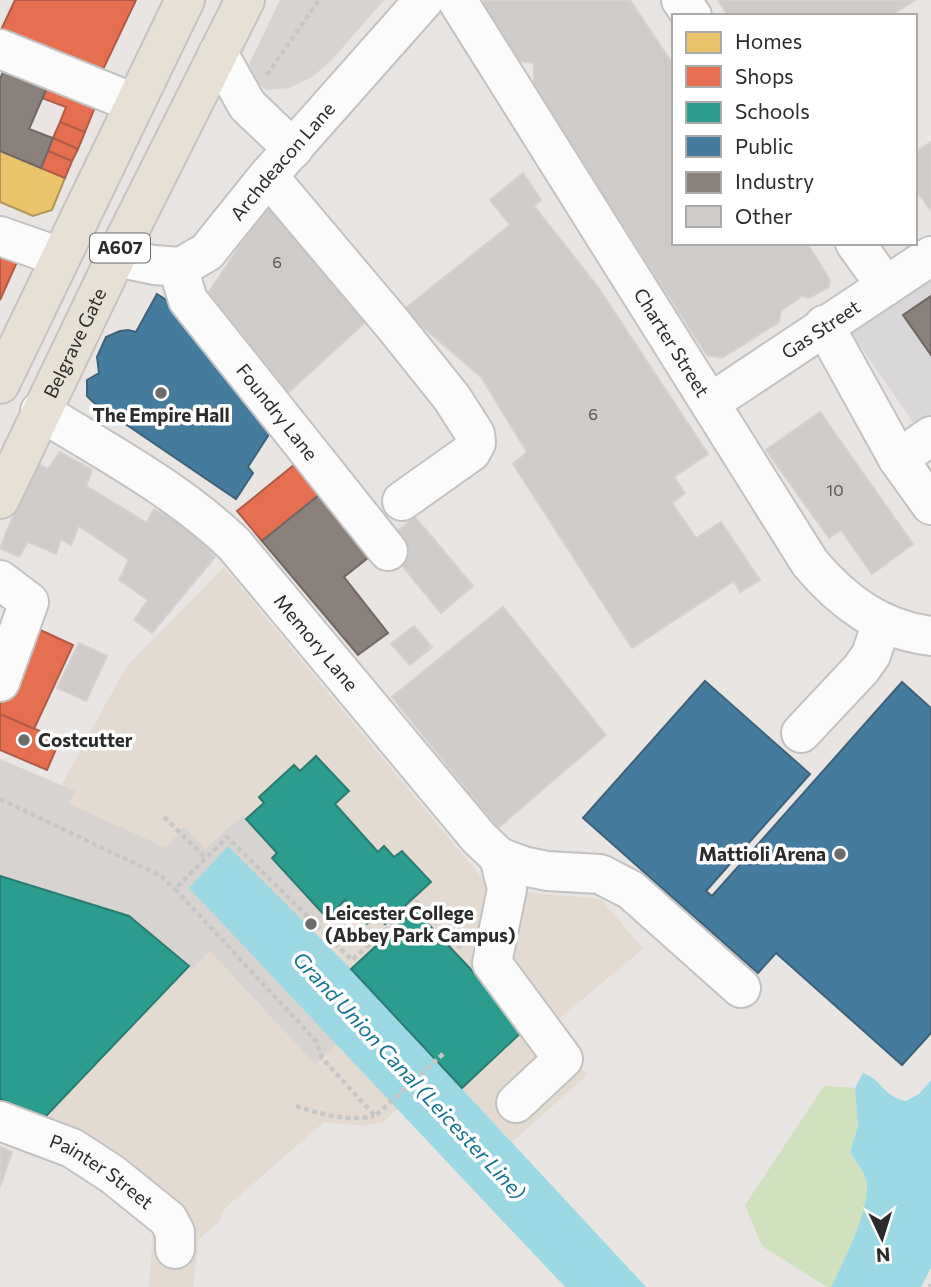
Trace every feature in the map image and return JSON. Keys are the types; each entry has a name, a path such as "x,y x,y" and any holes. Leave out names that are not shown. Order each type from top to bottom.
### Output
{"main road":[{"name":"A607","path":"0,383 185,0"},
{"name":"Belgrave Gate","path":"0,499 40,411 245,0"}],"street":[{"name":"Archdeacon Lane","path":"181,267 207,252 280,162 424,0"},
{"name":"Charter Street","path":"457,0 810,563 833,590 856,607 882,622 916,634 931,636"},
{"path":"0,49 134,103"},
{"path":"218,53 280,162 392,323 452,398 475,434 476,443 471,452 402,501"},
{"path":"0,236 60,257"},
{"path":"856,245 886,286"},
{"name":"Gas Street","path":"710,403 931,256"},
{"path":"116,257 154,265 181,267"},
{"name":"Foundry Lane","path":"181,267 188,300 388,551"},
{"path":"824,325 898,459 931,505"},
{"name":"Memory Lane","path":"40,411 128,465 210,521 234,544 479,838 499,857 547,872 600,874 631,890 741,988"},
{"path":"898,459 931,436"},
{"path":"0,580 29,602 0,682"},
{"path":"801,733 861,670 871,655 882,622"},
{"path":"499,857 507,889 492,963 564,1059 516,1103"},
{"name":"Painter Street","path":"0,1121 72,1148 112,1174 168,1219 174,1232 174,1249"}],"path":[{"path":"260,86 319,0"},
{"path":"0,799 161,876 316,1041 321,1058 375,1116"},
{"path":"164,817 206,858"},
{"path":"175,889 227,838 352,960 417,902 484,972 492,963"},
{"path":"296,1106 325,1115 366,1118 375,1116 443,1054"}],"shaded area":[{"path":"280,0 384,0 331,61 312,77 289,88 267,90 254,82 249,64"},
{"path":"931,280 931,448 852,334"},
{"name":"Leicester College (Abbey Park Campus)","path":"224,567 487,884 524,892 601,899 643,949 549,1027 587,1075 512,1142 444,1069 383,1122 364,1126 324,1122 224,1209 219,1222 199,1239 193,1287 149,1287 153,1230 100,1181 0,1112 0,759 61,786 126,667"},
{"path":"0,759 75,791 69,804 166,848 184,827 205,849 243,815 277,853 272,858 327,918 313,931 228,847 189,888 337,1044 315,1064 210,951 192,969 129,916 0,876"}],"green space":[{"path":"824,1086 855,1088 858,1126 850,1152 867,1185 867,1197 860,1223 831,1287 762,1246 745,1205"}],"water":[{"name":"Grand Union Canal (Leicester Line)","path":"228,846 351,969 646,1287 565,1287 189,888"},
{"path":"863,1073 892,1096 906,1101 919,1094 931,1080 931,1268 921,1287 831,1287 854,1237 866,1197 865,1177 850,1152 858,1126 855,1088"}],"building: Homes":[{"path":"0,151 65,178 52,210 33,216 0,202"}],"building: Shops":[{"path":"15,0 136,0 98,80 0,32"},
{"path":"49,83 95,107 85,132 60,122 66,107 42,98"},
{"path":"60,122 85,132 78,149 53,138"},
{"path":"53,138 78,149 72,161 48,151"},
{"path":"48,151 72,161 65,178 41,168"},
{"path":"0,245 21,253 0,300"},
{"path":"294,465 319,495 262,541 237,511"},
{"path":"12,617 73,645 34,729 0,714 0,644"},
{"name":"Costcutter","path":"0,714 49,735 45,745 56,749 47,770 0,750"}],"building: Schools":[{"path":"316,756 349,791 335,804 378,852 384,846 394,857 402,851 431,882 385,924 377,916 367,924 345,900 327,918 272,858 277,853 246,819 264,803 259,797 294,765 300,771"},
{"path":"0,876 129,916 189,966 45,1117 0,1099"},
{"path":"415,910 526,1028 462,1088 351,969"}],"building: Public":[{"path":"157,294 189,314 183,326 208,344 273,428 248,467 253,473 236,499 87,396 87,380 99,373 97,357 106,337 120,331 136,332"},
{"name":"Mattioli Arena","path":"705,681 810,774 706,891 712,896 902,682 931,708 931,1033 902,1065 776,953 758,973 583,818"}],"building: Industry":[{"path":"6,65 49,83 29,129 53,138 41,168 0,151 0,79"},
{"path":"931,296 931,355 903,315"},
{"path":"319,495 369,557 344,577 388,633 358,655 262,541"}],"building: Other":[{"path":"484,0 630,0 672,63 672,245 808,245 830,280 829,287 809,298 802,296 781,311 779,322 722,358 707,355 534,90 534,63 517,61 483,5"},
{"path":"718,0 915,0 893,14 727,14"},
{"path":"931,142 931,211 919,194 917,195 917,151"},
{"path":"523,173 541,200 534,206 598,287 708,454 674,477 685,493 672,503 696,538 721,522 760,580 740,592 734,581 632,648 513,464 527,452 481,377 403,310 510,225 490,200"},
{"path":"269,203 371,317 277,403 200,305"},
{"path":"820,412 913,544 872,574 841,530 829,538 766,450"},
{"path":"60,452 92,470 86,486 147,523 154,509 192,530 215,557 152,633 134,620 148,600 119,580 129,560 79,526 71,545 61,539 56,554 28,542 19,557 0,548 35,462 48,469"},
{"path":"415,517 473,586 441,613 394,556 390,537"},
{"path":"503,607 606,735 498,828 392,697"},
{"path":"414,626 432,647 410,665 391,644"},
{"path":"79,643 107,656 86,701 57,688"},
{"path":"0,1147 12,1152 0,1187"}],"place":[{"name":"The Empire Hall","path":"161,393"},
{"name":"Costcutter","path":"24,740"},
{"name":"Mattioli Arena","path":"840,854"},
{"name":"Leicester College (Abbey Park Campus)","path":"311,924"}]}
